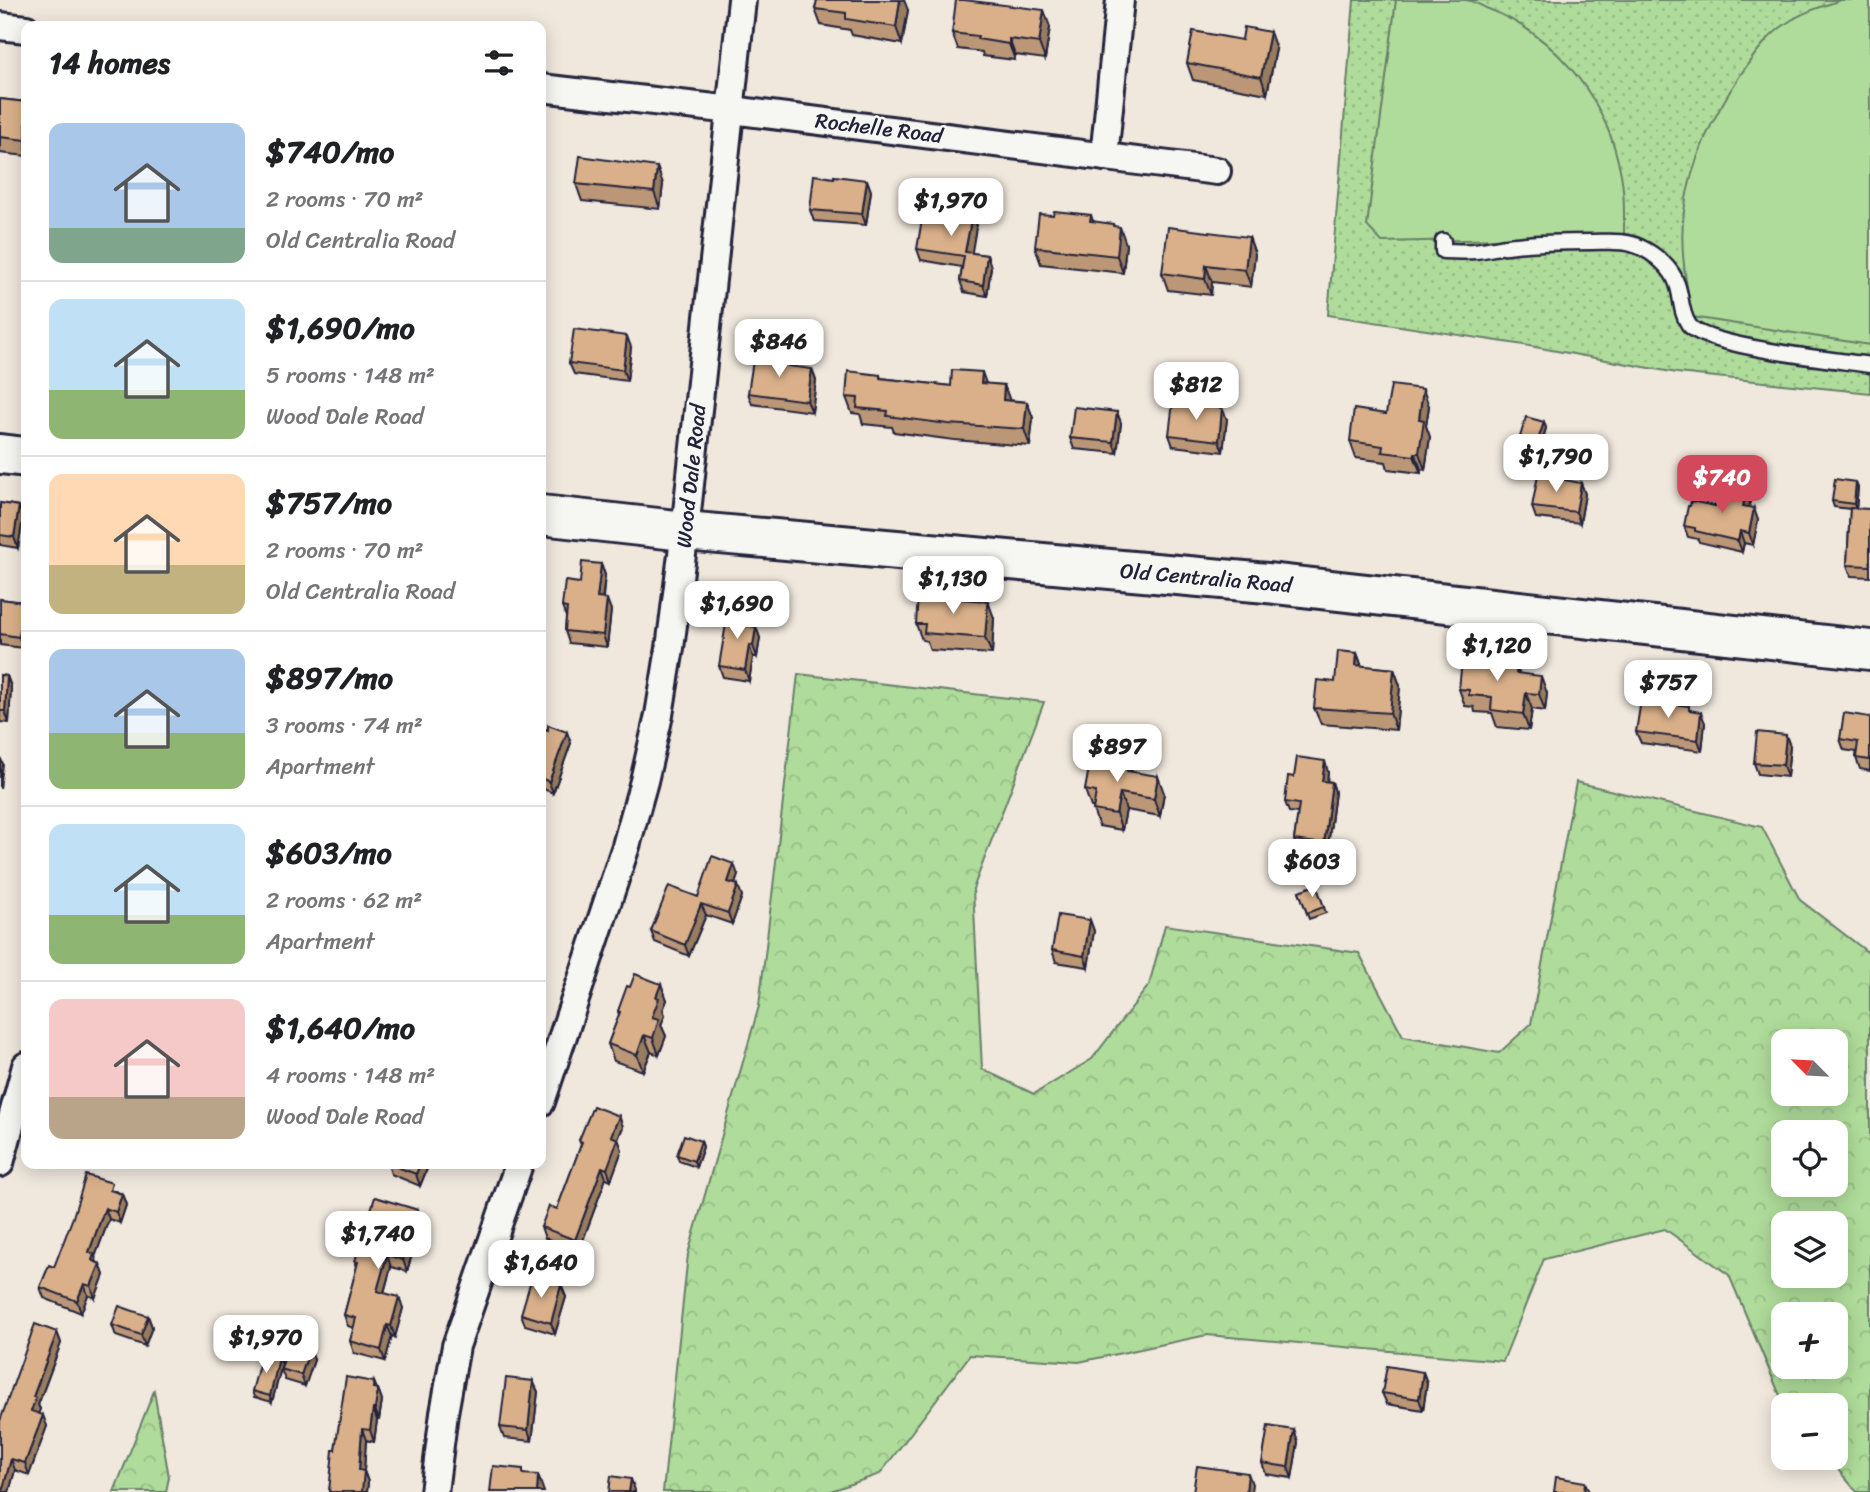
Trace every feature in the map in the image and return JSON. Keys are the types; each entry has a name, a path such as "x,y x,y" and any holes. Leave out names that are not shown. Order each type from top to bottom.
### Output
{"street":[{"name":"Wood Dale Road","path":"546,1087 626,846 659,715 685,531 742,0"},
{"path":"1104,157 1119,0"},
{"path":"0,26 21,28"},
{"name":"Rochelle Road","path":"546,89 1217,171"},
{"path":"0,454 21,456"},
{"name":"Old Centralia Road","path":"546,515 685,531 1267,583 1870,650"},
{"path":"0,1163 21,1086"},
{"path":"434,1492 456,1346 517,1169"}],"lane":[{"path":"1443,241 1443,251 1476,251 1507,246 1581,242 1620,242 1640,247 1671,271 1678,284 1683,312 1688,324 1695,331 1753,347 1870,365"}],"green space":[{"path":"1354,0 1870,0 1870,393 1677,373 1524,345 1328,315"},
{"path":"1396,0 1471,1 1510,19 1553,49 1587,89 1610,136 1622,180 1624,236 1382,242 1367,226"},
{"path":"1841,0 1870,0 1870,345 1692,317 1683,251 1683,224 1687,192 1705,139 1741,74 1773,34 1800,16"},
{"path":"798,674 1044,702 973,889 982,1069 1034,1094 1092,1059 1149,985 1165,925 1359,953 1403,1036 1499,1053 1531,1024 1576,782 1762,827 1800,900 1870,954 1870,1492 1857,1492 1838,1470 1848,1470 1848,1393 1779,1393 1773,1379 1848,1379 1848,1302 1771,1302 1771,1374 1729,1275 1665,1229 1544,1259 1503,1361 1207,1335 1079,1362 970,1355 880,1474 828,1492 663,1492 688,1254 759,1006"},
{"path":"154,1391 169,1477 166,1492 114,1492"}],"building":[{"path":"817,0 900,0 896,27 846,19 846,13 815,9"},
{"path":"956,0 1044,10 1039,43 1009,39 1009,44 952,33"},
{"path":"1244,27 1270,32 1261,77 1187,63 1193,31 1242,40"},
{"path":"0,99 21,101 21,139 0,137"},
{"path":"580,156 657,167 654,192 576,184"},
{"path":"814,175 867,180 862,214 810,210"},
{"path":"925,201 973,210 965,252 987,255 983,285 960,281 964,256 917,249"},
{"path":"1054,211 1091,215 1090,221 1120,227 1117,256 1035,247 1039,214 1053,215"},
{"path":"1168,227 1249,237 1245,270 1206,265 1205,279 1162,273"},
{"path":"574,329 627,336 623,370 569,363"},
{"path":"754,354 789,359 788,366 812,369 807,401 748,393"},
{"path":"952,370 982,372 981,383 1004,385 1003,400 1027,402 1024,429 948,424 887,416 888,411 857,408 858,398 846,397 848,371 880,375 880,378 951,386"},
{"path":"1391,385 1423,389 1419,419 1424,420 1419,453 1414,456 1382,452 1383,446 1350,441 1354,409 1386,414"},
{"path":"1173,402 1222,408 1219,441 1169,435"},
{"path":"1074,407 1117,412 1113,442 1070,438"},
{"path":"1526,417 1544,422 1537,443 1520,437"},
{"path":"1538,475 1581,483 1576,512 1532,507"},
{"path":"1835,479 1856,482 1854,504 1832,501"},
{"path":"1719,486 1746,492 1743,506 1754,508 1749,533 1740,531 1738,541 1684,526 1691,501 1715,506"},
{"path":"0,503 19,506 14,537 0,535"},
{"path":"1850,508 1870,509 1870,566 1847,565"},
{"path":"582,562 601,564 597,598 607,599 603,635 565,631 567,608 562,607 565,581 580,583"},
{"path":"918,596 988,601 985,638 924,633 925,624 916,624"},
{"path":"0,599 21,602 19,637 0,634"},
{"path":"728,612 751,616 749,626 756,627 753,646 749,645 745,670 719,666"},
{"path":"1338,651 1357,653 1356,665 1394,669 1390,713 1314,708 1317,680 1335,682"},
{"path":"1463,651 1484,654 1482,663 1517,667 1516,673 1541,676 1539,694 1526,693 1523,714 1491,710 1492,697 1469,695 1469,690 1459,689"},
{"path":"0,675 7,676 5,711 0,711"},
{"path":"1641,700 1689,706 1689,710 1701,712 1698,740 1636,732"},
{"path":"1844,713 1870,717 1870,760 1856,758 1858,742 1840,739"},
{"path":"548,725 567,732 549,782 546,780 546,729 548,730"},
{"path":"1757,732 1786,735 1783,765 1754,763"},
{"path":"1105,757 1128,761 1127,771 1158,776 1154,799 1120,793 1116,814 1093,810 1096,792 1085,790 1090,762 1104,764"},
{"path":"1297,757 1325,761 1322,781 1332,782 1324,844 1294,840 1299,804 1285,802 1288,776 1294,777"},
{"path":"712,856 734,864 728,882 738,885 728,913 701,904 685,945 651,931 669,886 698,897"},
{"path":"1316,885 1324,907 1307,913 1299,891"},
{"path":"1058,915 1090,920 1084,956 1052,950"},
{"path":"635,974 661,984 652,1017 659,1019 653,1038 644,1035 637,1055 608,1044 627,986 630,987"},
{"path":"593,1106 619,1116 611,1136 618,1139 607,1169 602,1167 575,1240 541,1227 549,1206 557,1209"},
{"path":"684,1135 701,1141 694,1161 677,1155"},
{"path":"402,1169 418,1169 416,1174"},
{"path":"86,1175 112,1183 110,1190 122,1194 116,1212 105,1208 89,1252 94,1254 92,1260 100,1264 91,1286 84,1284 77,1301 40,1287 49,1265 54,1267"},
{"path":"375,1197 418,1210 403,1260 387,1255 377,1291 399,1297 391,1326 387,1325 381,1350 350,1341 356,1318 344,1315 358,1262 355,1261"},
{"path":"532,1277 561,1285 551,1323 521,1314"},
{"path":"119,1306 148,1316 141,1335 112,1325"},
{"path":"35,1324 57,1332 33,1397 36,1398 31,1411 43,1415 25,1463 11,1459 0,1492 0,1421"},
{"path":"292,1343 310,1348 301,1375 281,1369"},
{"path":"262,1354 279,1358 270,1396 252,1391"},
{"path":"1387,1366 1423,1372 1419,1399 1382,1393"},
{"path":"346,1377 374,1382 373,1388 378,1389 370,1430 362,1429 359,1470 364,1471 362,1492 329,1492 333,1450"},
{"path":"506,1378 533,1381 528,1430 500,1427"},
{"path":"1268,1426 1294,1430 1288,1467 1262,1463"},
{"path":"493,1466 523,1469 523,1474 538,1475 537,1492 490,1492"},
{"path":"1197,1466 1248,1473 1246,1492 1193,1492"},
{"path":"611,1476 631,1479 629,1492 609,1492"},
{"path":"1556,1477 1585,1482 1584,1492 1554,1492"}]}
